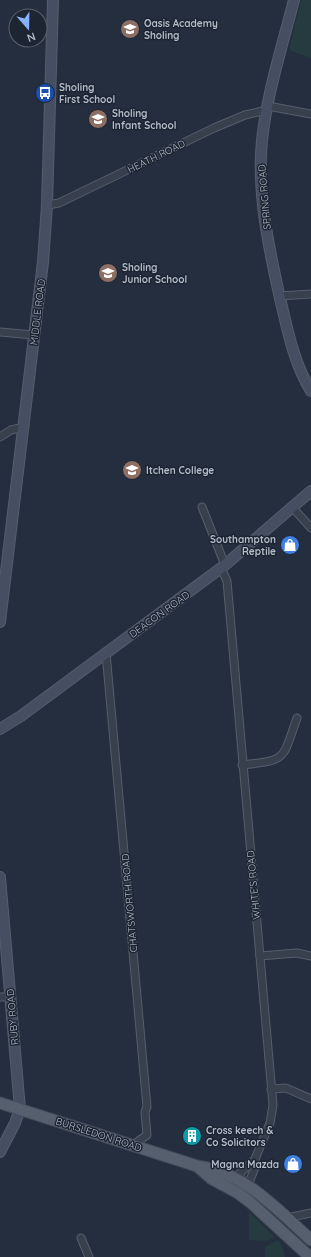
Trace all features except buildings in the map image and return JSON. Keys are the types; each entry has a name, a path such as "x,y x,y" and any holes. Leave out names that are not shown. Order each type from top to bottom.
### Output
{"main road":[{"name":"BURSLEDON ROAD","path":"0,1102 197,1166 222,1171 240,1188"},
{"path":"240,1188 262,1195 311,1240"},
{"path":"240,1188 310,1257"}],"street":[{"name":"MIDDLE ROAD","path":"0,622 43,262 47,205 53,0"},
{"name":"SPRING ROAD","path":"294,0 268,108 261,152 260,178 266,230 280,296 296,362 311,391"},
{"name":"HEATH ROAD","path":"47,205 59,203 214,128 268,108"},
{"path":"268,108 311,114"},
{"path":"280,296 311,294"},
{"path":"0,332 34,335"},
{"path":"0,437 11,430 24,427"},
{"name":"DEACON ROAD","path":"0,729 21,716 223,566 311,491"},
{"name":"WHITE'S ROAD","path":"202,507 223,566 227,582 271,1089 272,1114 255,1159 256,1165 252,1177 240,1188"},
{"path":"292,507 311,528"},
{"name":"CHATSWORTH ROAD","path":"106,653 147,1107 147,1135 133,1145"},
{"path":"242,765 268,762 278,759 285,750 297,718"},
{"name":"RUBY ROAD","path":"0,877 5,997 20,1109"},
{"path":"260,956 297,953 311,956"},
{"path":"271,1089 286,1088 311,1099"},
{"path":"0,1152 15,1123 20,1109"},
{"path":"240,1188 239,1174 255,1159"},
{"path":"287,1218 311,1214"},
{"path":"80,1238 89,1257"}],"green space":[{"path":"301,0 311,0 311,58 289,50"},
{"path":"249,1212 275,1237 265,1241 249,1240"},
{"path":"278,1240 283,1248 285,1257 265,1257 265,1247"}],"place":[{"name":"Oasis Academy Sholing","path":"130,29"},
{"name":"Sholing First School","path":"45,93"},
{"name":"Sholing Infant School","path":"98,119"},
{"name":"Sholing Junior School","path":"108,273"},
{"name":"Itchen College","path":"132,470"},
{"name":"Southampton Reptile","path":"290,545"},
{"name":"Cross keech & Co Solicitors","path":"192,1136"},
{"name":"Magna Mazda","path":"293,1164"}]}
